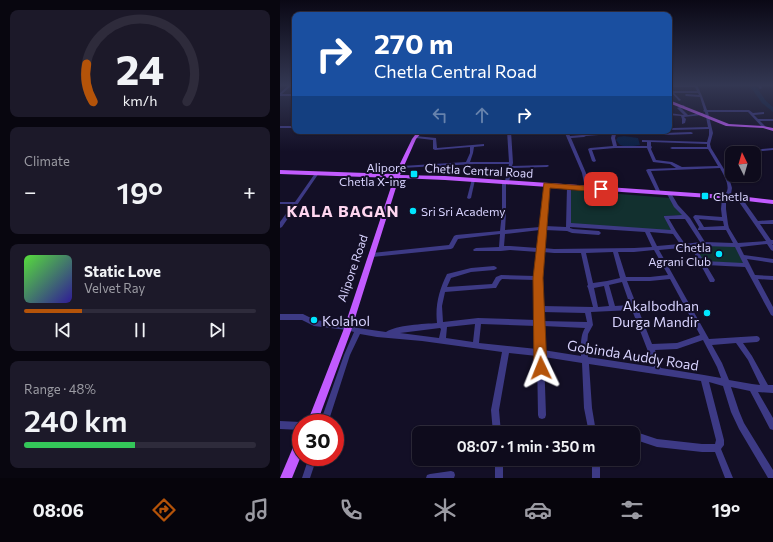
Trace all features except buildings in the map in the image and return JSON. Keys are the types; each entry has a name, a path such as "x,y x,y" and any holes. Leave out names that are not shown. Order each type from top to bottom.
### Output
{"main road":[{"path":"682,107 705,113 728,125 773,130"},
{"name":"Alipore Road","path":"313,414 346,330 397,176 418,134"},
{"name":"Chetla Central Road","path":"280,172 506,182 739,198 773,202"},
{"path":"286,478 292,464"},
{"path":"290,478 295,466"}],"street":[{"path":"673,108 679,107"},
{"path":"681,107 687,116"},
{"path":"704,107 711,135 708,148 730,183 731,192 724,198 724,219 727,228 773,313"},
{"path":"672,114 687,116 705,113 749,111 764,128"},
{"path":"753,114 763,113"},
{"path":"682,116 684,118 683,123"},
{"path":"758,120 773,120"},
{"path":"280,127 292,127"},
{"path":"672,128 710,128"},
{"path":"672,133 691,133"},
{"path":"501,249 506,182 511,165 509,134"},
{"path":"568,134 584,174 587,188"},
{"path":"569,137 580,134"},
{"path":"614,134 615,147"},
{"path":"664,134 671,142"},
{"path":"416,137 435,139 435,149 483,145"},
{"path":"643,141 708,143"},
{"path":"649,141 649,150 654,161 671,163 680,168"},
{"path":"468,163 469,156 472,152 472,146"},
{"path":"594,161 590,149 650,147"},
{"path":"672,148 708,148"},
{"path":"762,150 773,149"},
{"path":"402,167 468,163 547,166"},
{"path":"659,193 648,170 720,167"},
{"path":"280,226 283,218 296,203 316,173"},
{"path":"469,198 473,180"},
{"path":"542,415 538,278 546,185"},
{"path":"569,187 569,227 572,231 600,233"},
{"path":"669,194 704,244"},
{"path":"739,198 770,242 773,249"},
{"path":"280,203 296,203"},
{"path":"684,246 666,217 686,217"},
{"path":"703,229 695,217 724,219"},
{"path":"756,223 773,222"},
{"path":"372,255 452,247 456,237 543,228 569,227 674,232"},
{"path":"694,230 727,228"},
{"path":"646,230 720,365 728,383 733,407 738,419 773,478"},
{"path":"476,250 501,249 583,251 656,248 704,244 736,245 770,242"},
{"path":"692,245 712,280"},
{"path":"615,250 633,307 651,347 659,371"},
{"path":"583,251 596,309"},
{"path":"743,258 773,261"},
{"path":"702,263 747,265"},
{"path":"442,341 444,328 440,326 439,315 441,296 448,276 471,270 494,268"},
{"path":"444,290 494,286 501,277 538,278"},
{"path":"590,286 623,279 672,277"},
{"path":"753,277 773,278"},
{"path":"605,284 606,283 613,308"},
{"path":"539,309 588,310 633,307"},
{"path":"588,310 590,325 585,333 584,345 588,408 592,426"},
{"name":"Gobinda Auddy Road","path":"280,317 303,317 314,323 346,330 540,353 704,378 752,388 771,389"},
{"path":"476,346 478,321"},
{"path":"386,334 401,330 478,321 590,325"},
{"path":"327,414 347,355 358,331"},
{"path":"651,347 686,344 705,339 757,339"},
{"path":"737,340 771,389"},
{"path":"497,426 495,410 506,350"},
{"path":"704,378 720,440 720,445 717,448"},
{"path":"752,388 773,426"},
{"path":"280,425 292,426"},
{"path":"640,437 657,443 717,448"},
{"path":"717,448 729,478"},
{"path":"306,478 310,466"},
{"path":"498,478 499,466"},
{"path":"596,466 596,478"},
{"path":"430,478 451,475"}],"green space":[{"path":"569,190 670,198 683,215 664,216 672,231 571,224"},
{"name":"Chetla Agrani Club","path":"735,245 744,264 702,261 693,246"}],"water":[{"path":"624,136 638,138 640,145 627,147 620,145 616,140 618,137"}],"waterway":[{"path":"770,107 773,110"}],"place":[{"name":"Alipore Chetla X-ing","path":"414,174"},
{"name":"Chetla","path":"705,196"},
{"name":"Sri Sri Academy","path":"413,211"},
{"name":"Chetla Agrani Club","path":"719,254"},
{"name":"Akalbodhan Durga Mandir","path":"707,313"},
{"name":"Kolahol","path":"314,320"}],"district":[{"name":"KALA BAGAN","path":"343,210"}],"route":[{"path":"541,368 538,278 546,185 601,189"}]}
